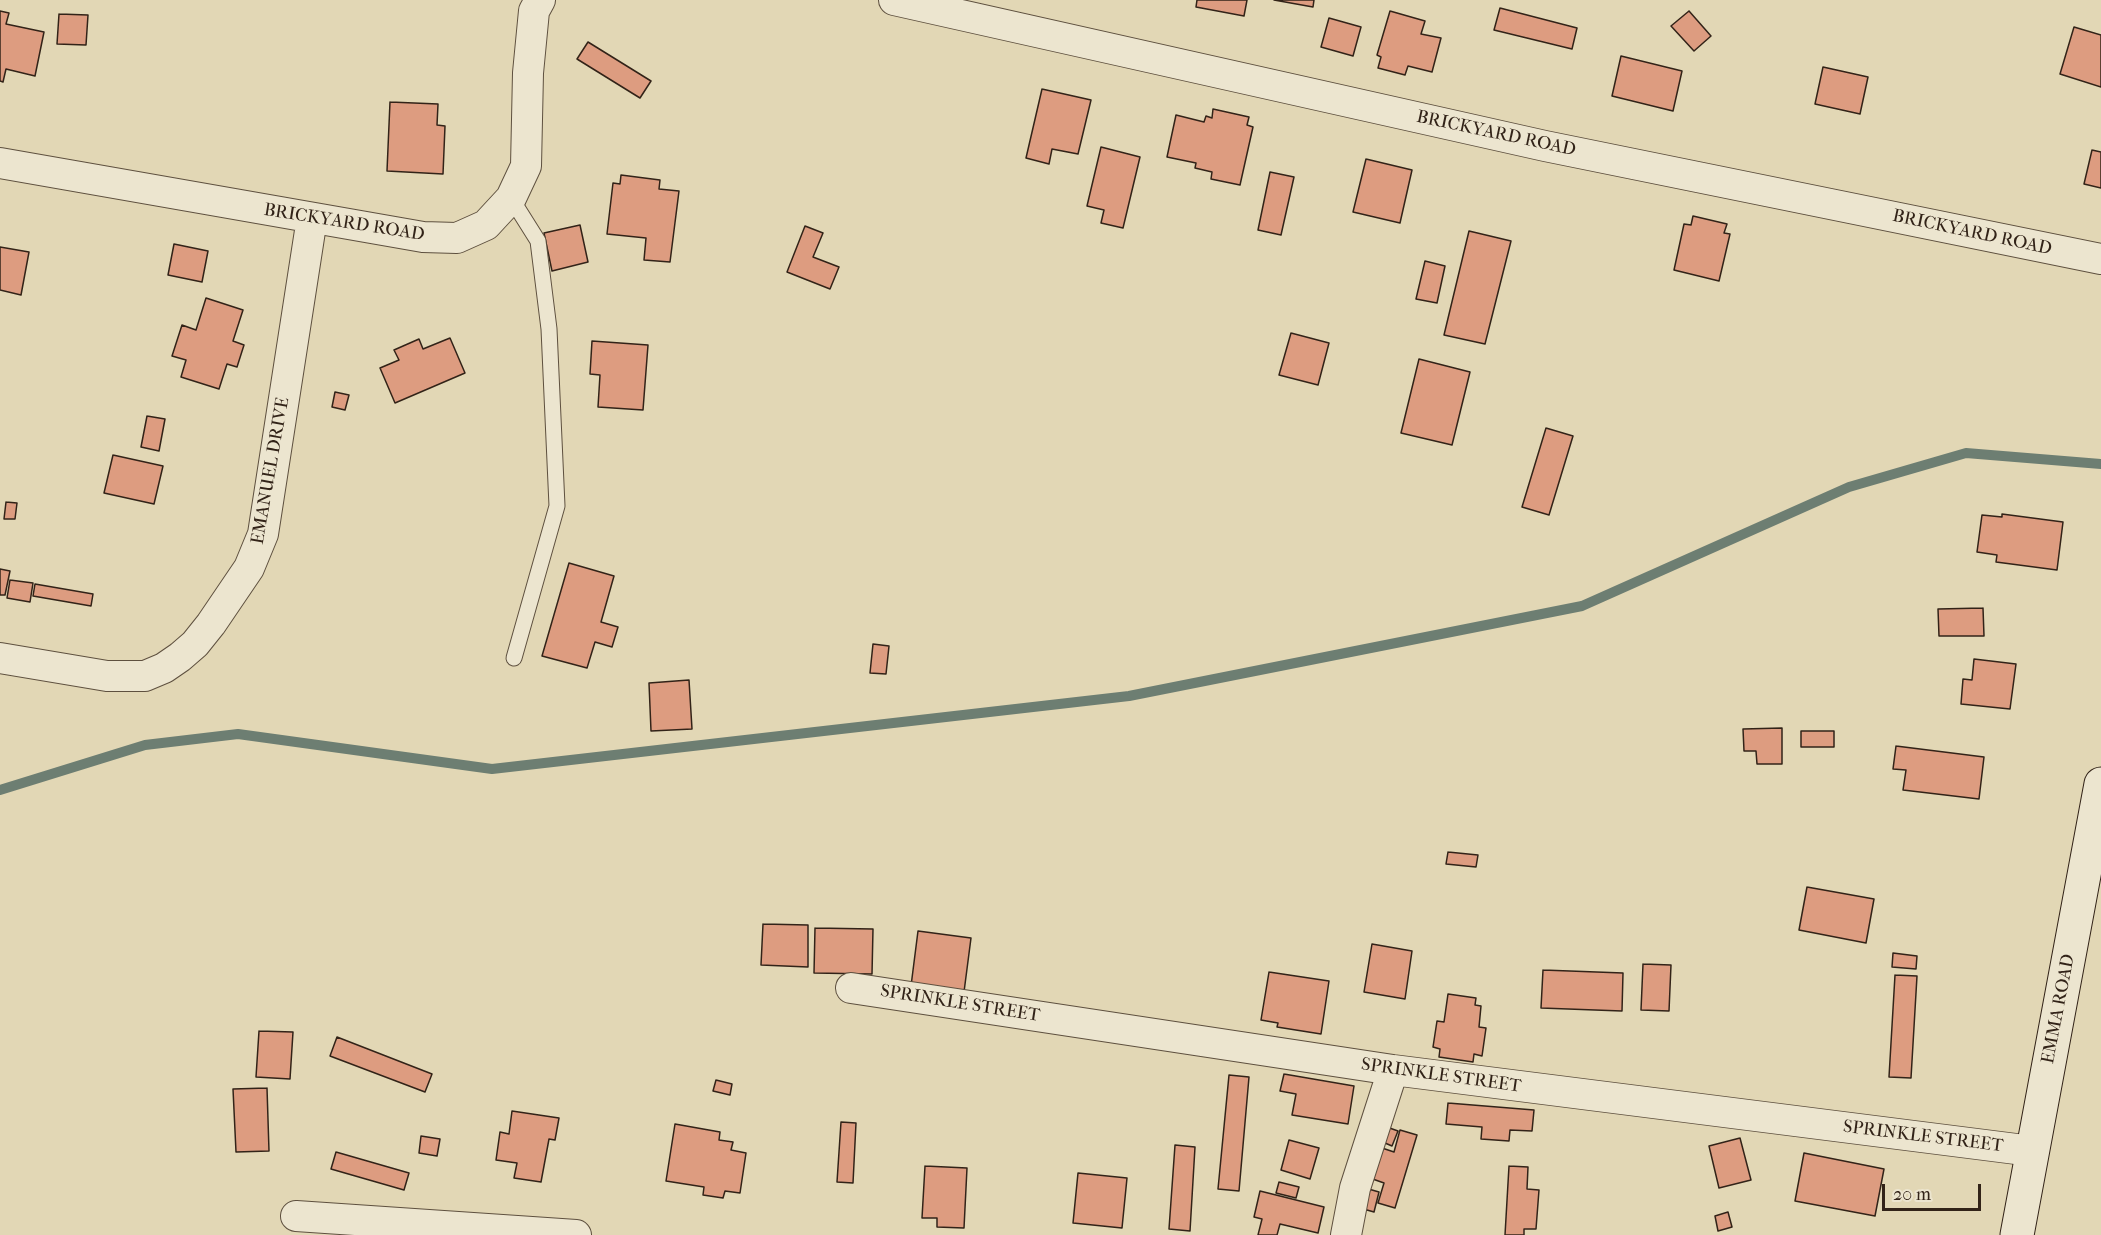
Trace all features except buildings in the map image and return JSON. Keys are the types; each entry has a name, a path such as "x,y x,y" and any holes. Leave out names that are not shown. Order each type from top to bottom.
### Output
{"street":[{"name":"BRICKYARD ROAD","path":"0,163 423,237 457,238 486,225 511,198 526,166 528,73 534,11 540,0"},
{"name":"BRICKYARD ROAD","path":"906,1 1545,146 2101,259"},
{"name":"EMANUEL DRIVE","path":"0,658 107,676 145,676 164,669 180,657 195,644 210,624 249,568 263,534 312,218"},
{"name":"EMMA ROAD","path":"2017,1235 2101,784"},
{"name":"SPRINKLE STREET","path":"851,987 1393,1070 2032,1151"},
{"path":"1346,1235 1355,1188 1393,1070"},
{"path":"296,1216 576,1235"}],"lane":[{"path":"511,198 538,241 549,329 557,506 514,658"}],"waterway":[{"path":"0,790 145,745 238,734 492,769 1129,696 1582,606 1849,487 1966,453 2101,464"}]}
